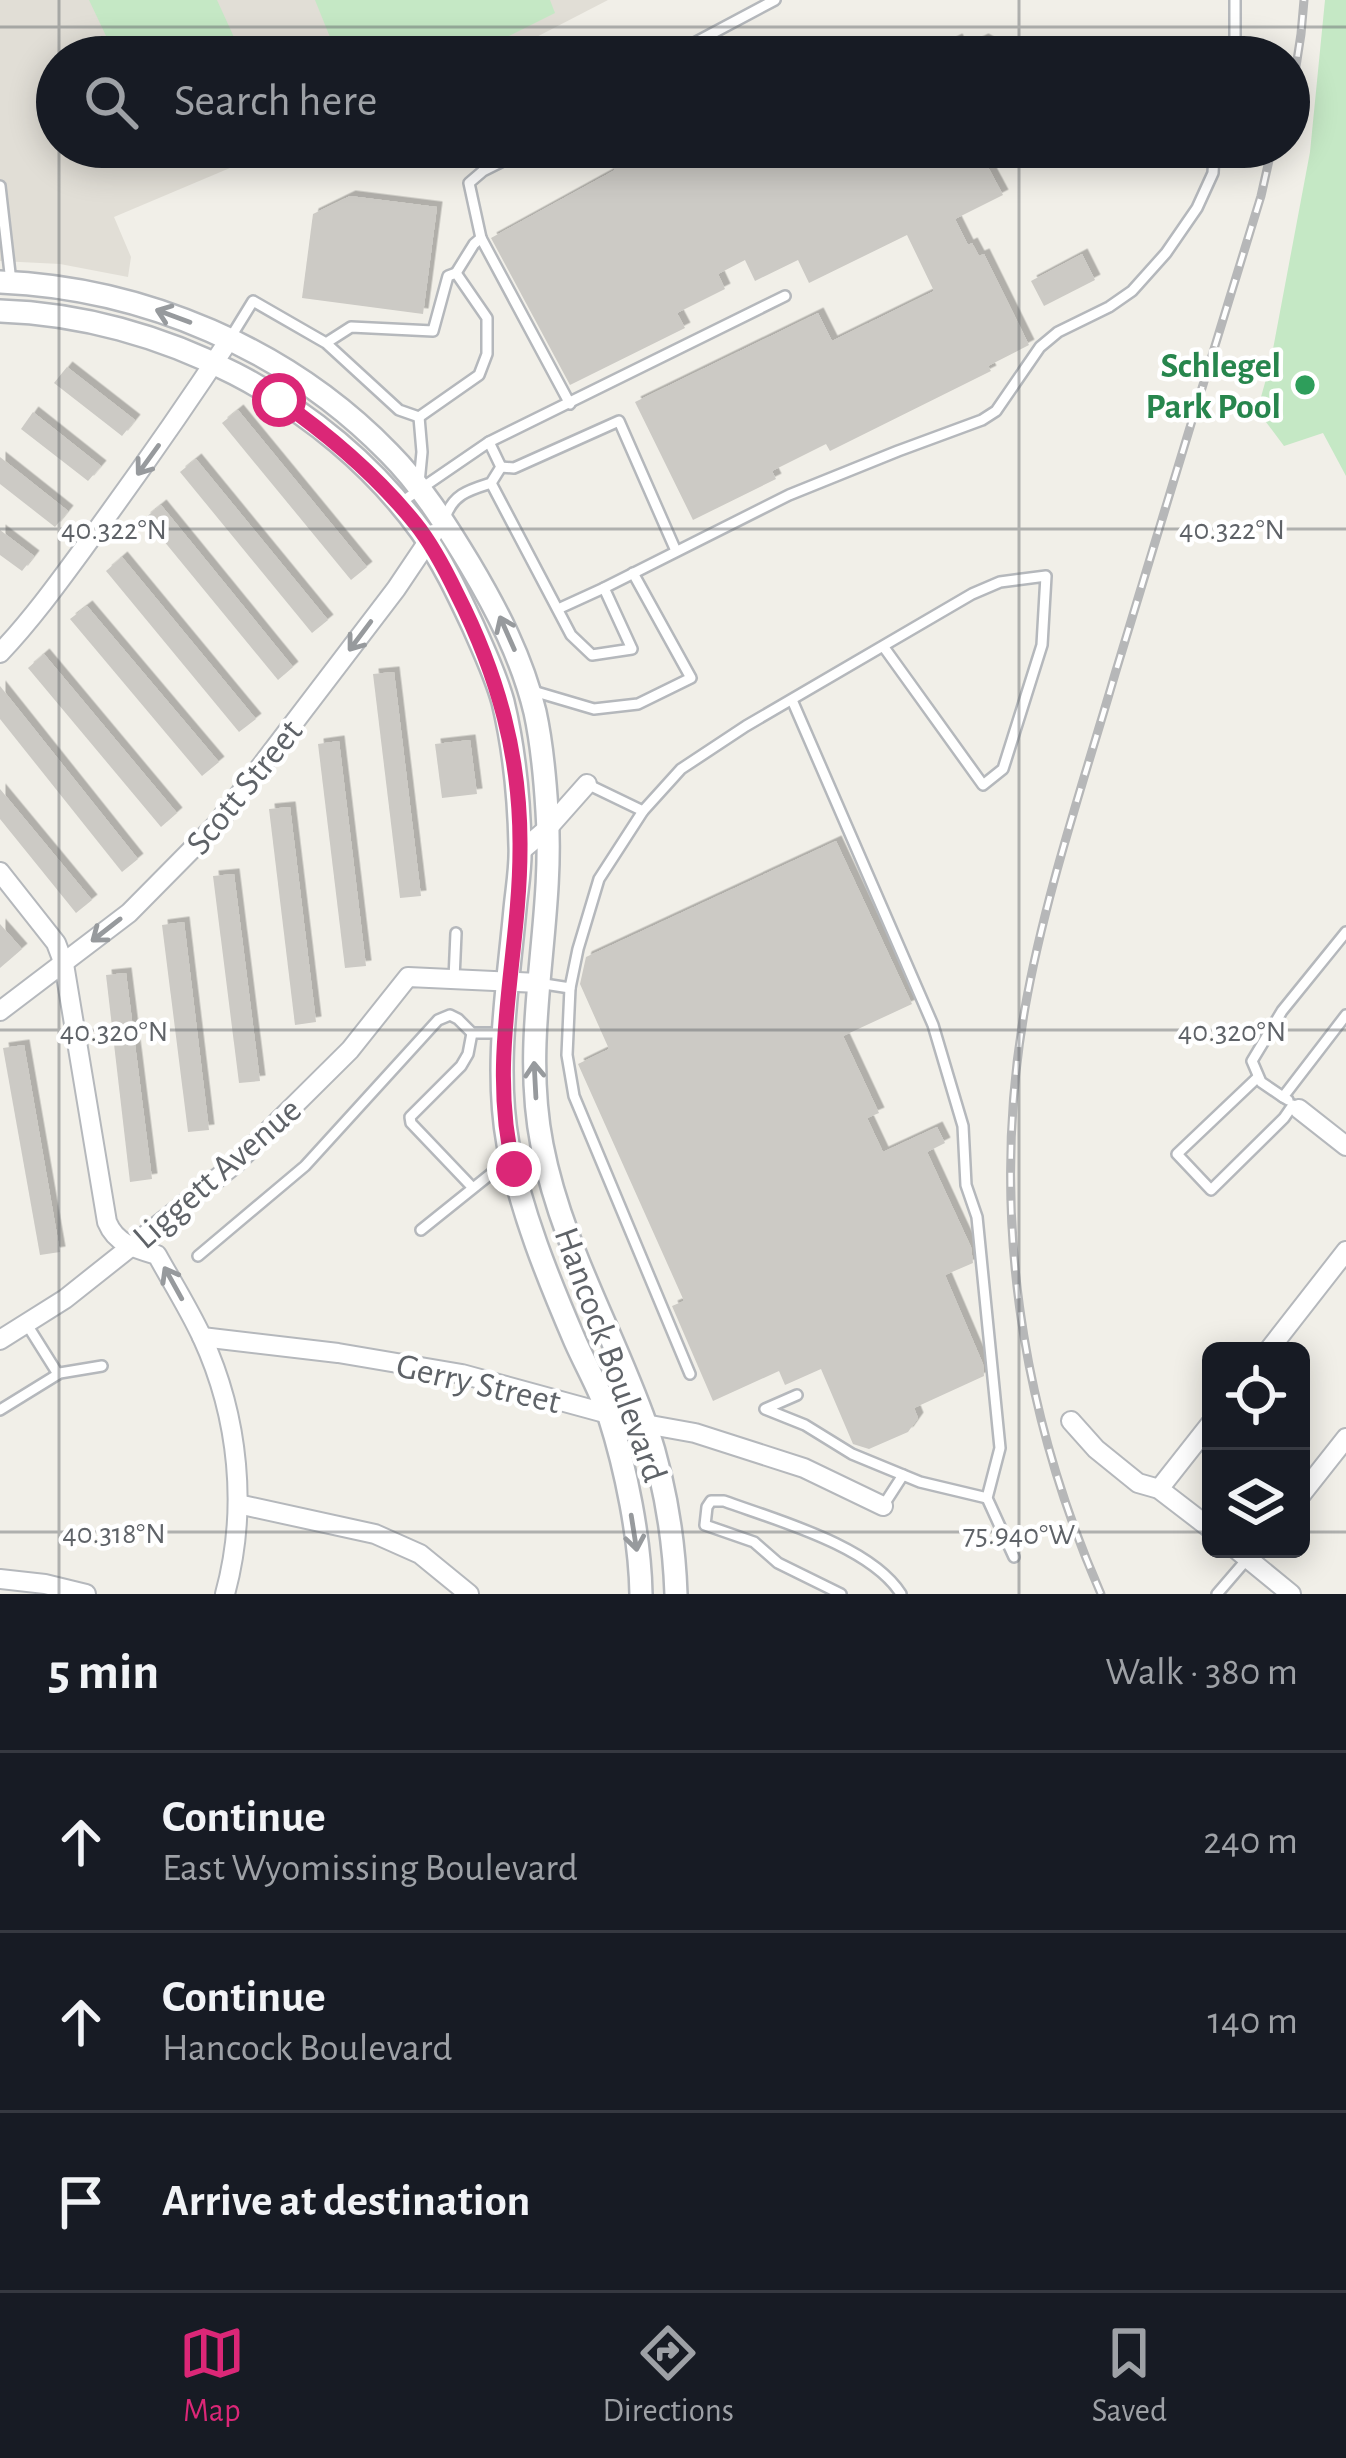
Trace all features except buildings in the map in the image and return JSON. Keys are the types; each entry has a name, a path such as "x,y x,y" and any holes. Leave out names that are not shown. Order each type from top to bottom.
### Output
{"street":[{"path":"5,282 5,312"},
{"name":"Hancock Boulevard","path":"5,282 79,290 178,317 299,379 392,455 444,521 497,611 528,690 539,739 548,828 533,1040 534,1088 545,1162 572,1247 645,1424 668,1510 676,1594"},
{"name":"Hancock Boulevard","path":"5,312 91,323 156,340 214,364 279,400 354,458 399,504 428,541 467,613 502,699 520,850 504,1034 503,1107 514,1169 547,1272 608,1413 635,1537 640,1594"},
{"path":"0,653 42,604 230,340"},
{"name":"Scott Street","path":"0,1011 138,904 216,825 444,521"},
{"path":"520,850 548,828 587,784"},
{"path":"0,872 56,944 64,964 107,1222 129,1247 157,1255 202,1336 227,1409 238,1504 235,1548 224,1594"},
{"name":"Liggett Avenue","path":"0,1340 65,1299 195,1197 273,1128 350,1050 408,977 454,979"},
{"path":"454,979 538,983"},
{"path":"1292,1104 1346,1146"},
{"path":"514,1169 545,1162"},
{"path":"1275,1342 1346,1251"},
{"name":"Gerry Street","path":"202,1336 411,1364 534,1392 645,1424 695,1433 804,1468 883,1506"},
{"path":"1071,1421 1096,1450 1138,1483 1160,1490 1202,1522"},
{"path":"1160,1490 1202,1436"},
{"path":"1310,1484 1346,1438"},
{"path":"238,1504 376,1534 420,1554 469,1594"},
{"path":"1253,1558 1291,1594"},
{"path":"0,1579 86,1594"}],"lane":[{"path":"707,36 775,0"},
{"path":"1235,0 1235,36"},
{"path":"489,168 469,183 481,238 570,404"},
{"path":"558,609 789,495 996,411 1040,347 1132,291 1166,253 1197,208 1213,168"},
{"path":"0,186 5,282"},
{"path":"326,343 350,327 433,331 448,275 456,273 481,238"},
{"path":"419,417 479,375 487,353 487,318 456,273"},
{"path":"399,504 489,442 785,296"},
{"path":"230,340 253,301 326,343 398,410 419,417"},
{"path":"418,488 419,417"},
{"path":"501,467 514,468 619,421 676,551"},
{"path":"489,442 501,467 494,487 572,635 592,655 632,650 604,587"},
{"path":"444,521 450,503 461,494 494,487"},
{"path":"528,690 593,709 638,704 691,678 633,574"},
{"path":"690,1374 574,1096 567,1055 570,988 578,949 599,879 644,811 681,769 792,700 883,646 972,594 1000,582 1046,577 1042,646 1003,769 983,785 883,646"},
{"path":"792,700 933,1025 963,1126 966,1185 977,1216 1000,1448 987,1498 1014,1557"},
{"path":"587,784 644,811"},
{"path":"1292,1104 1257,1078 1252,1061 1282,1011 1346,932"},
{"path":"454,979 456,933"},
{"path":"538,983 570,988"},
{"path":"198,1256 305,1166 438,1020 450,1015 472,1034 504,1034"},
{"path":"1257,1078 1177,1154 1211,1190 1284,1118 1346,1015"},
{"path":"472,1034 461,1066 410,1117 472,1187"},
{"path":"421,1230 492,1173 514,1169"},
{"path":"26,1323 58,1374"},
{"path":"0,1410 58,1374 102,1366"},
{"path":"797,1395 765,1408 920,1482 987,1498"},
{"path":"883,1506 903,1475"},
{"path":"841,1594 778,1563 754,1541 705,1525 706,1507 724,1502 816,1534 871,1564 899,1590"},
{"path":"1217,1594 1243,1558"}],"shaded area":[{"path":"0,0 608,0 539,36 36,36 36,168 230,168 114,217 131,257 128,277 60,264 0,261"}],"green space":[{"path":"89,0 217,0 233,36 106,36"},
{"path":"315,0 550,0 555,13 509,36 330,36"},
{"path":"1325,0 1346,0 1346,476 1323,433 1284,446 1259,404 1310,152"}],"railway":[{"path":"1301,36 1304,0"},
{"path":"1101,1594 1050,1453 1032,1380 1012,1233 1015,1083 1033,966 1054,882 1267,168"}],"place":[{"name":"Schlegel Park Pool","path":"1305,385"}],"route":[{"path":"279,400 354,458 422,532 467,613 502,699 520,850 502,1063 503,1107 514,1169"}]}
